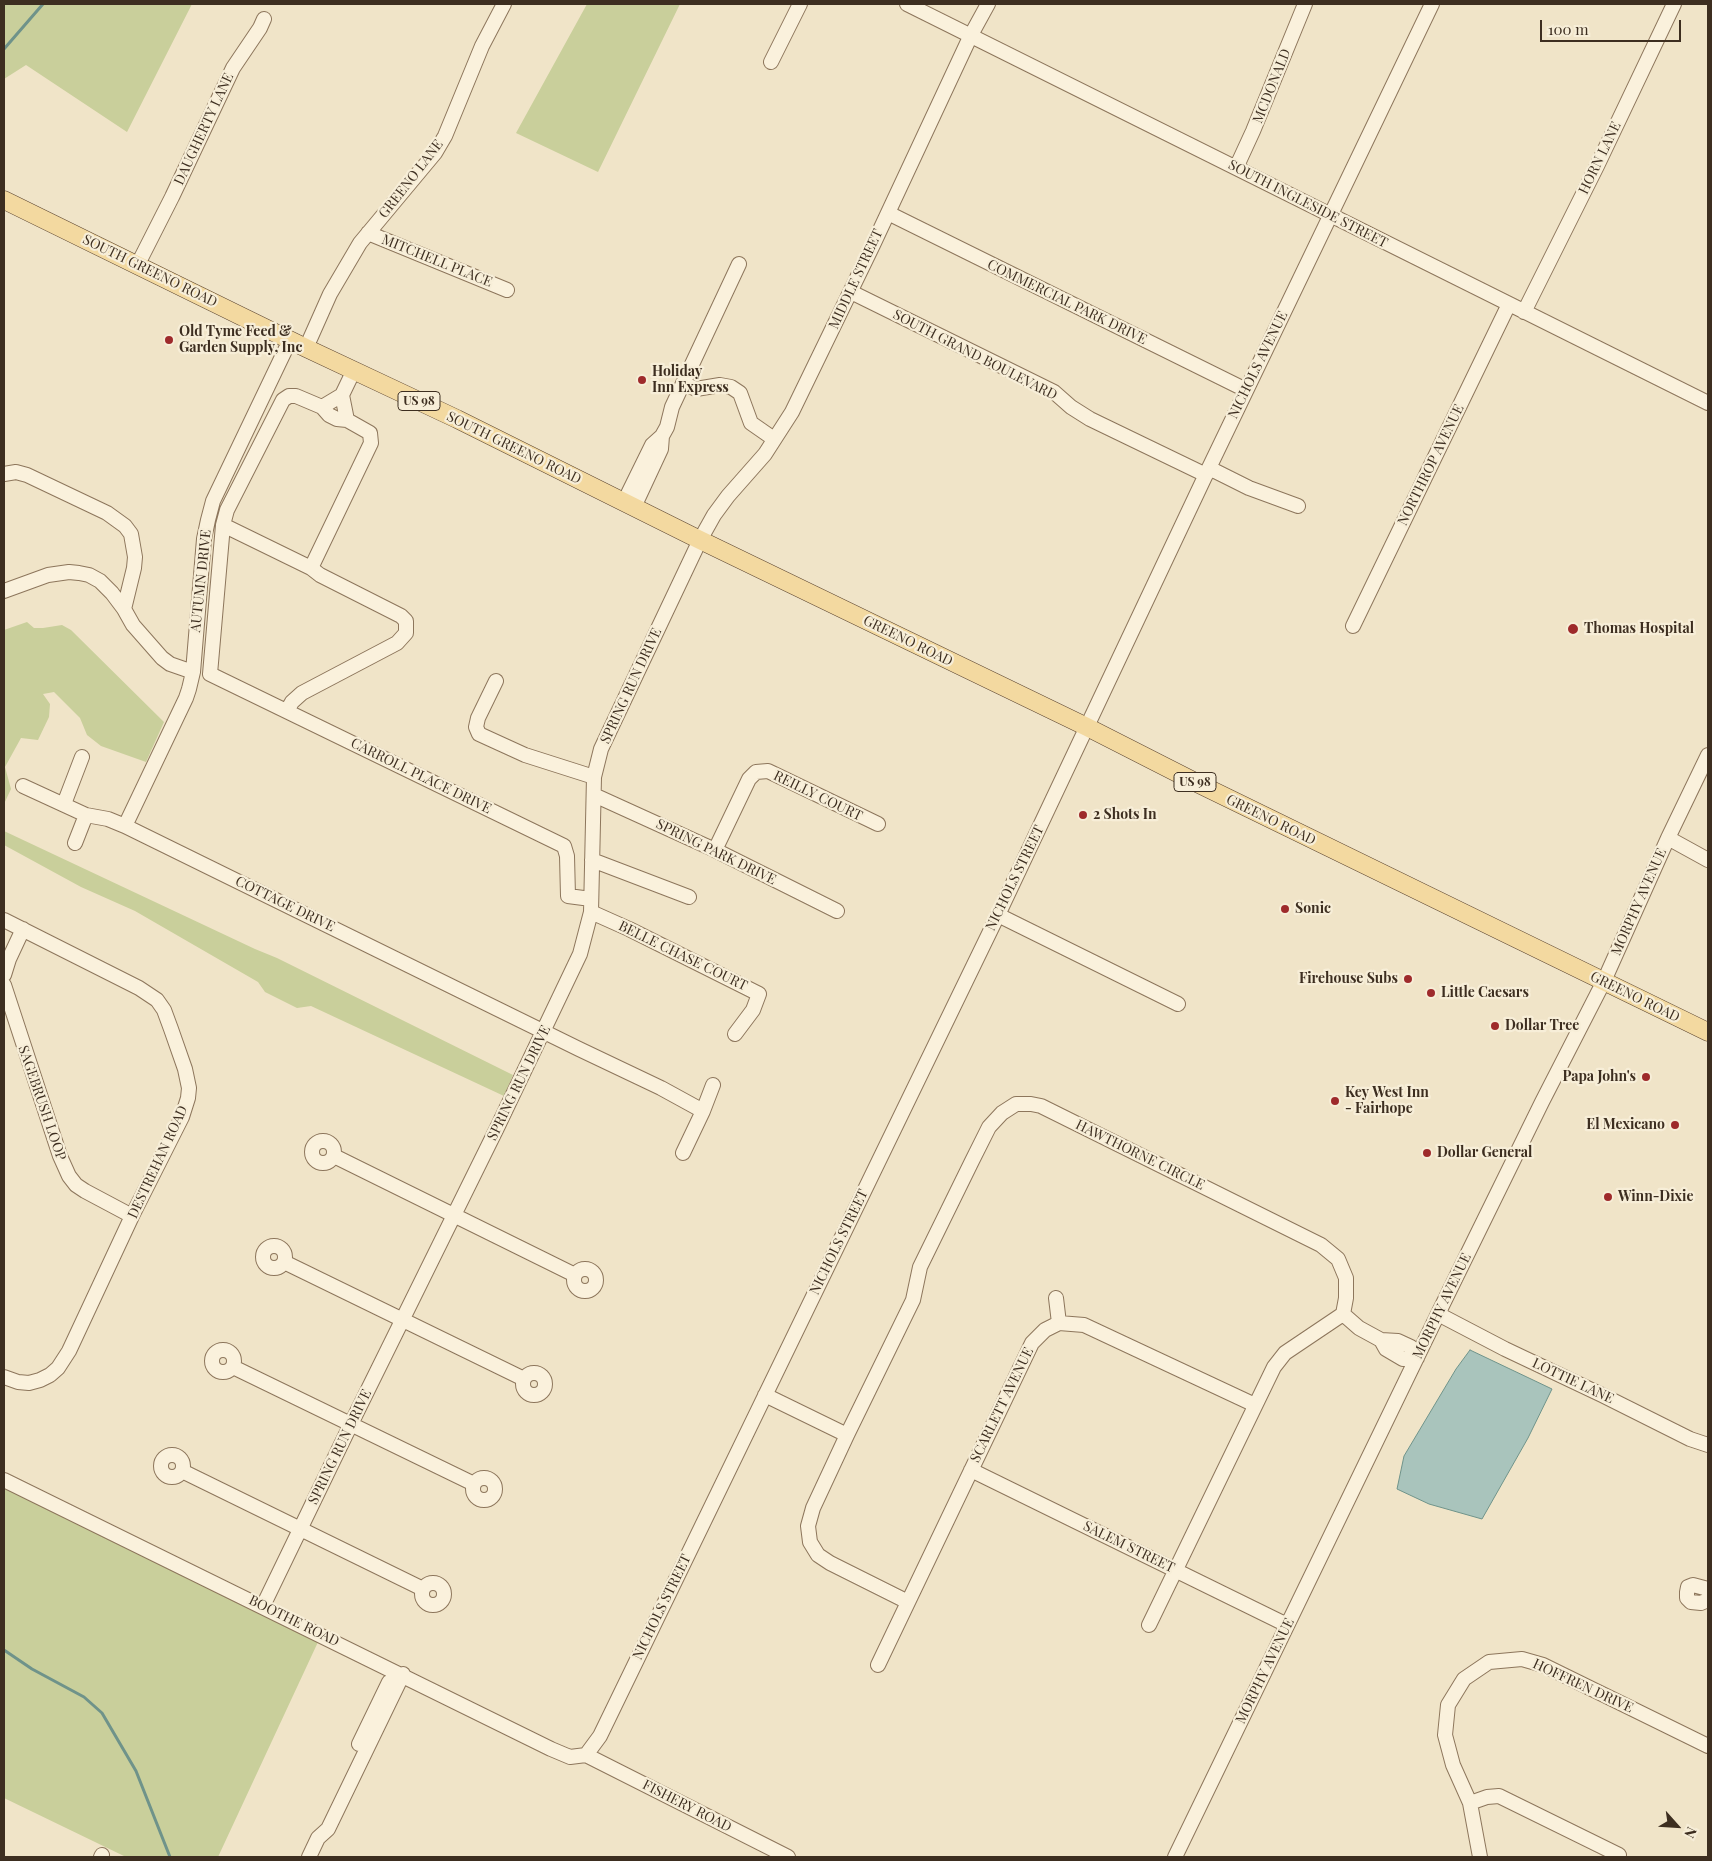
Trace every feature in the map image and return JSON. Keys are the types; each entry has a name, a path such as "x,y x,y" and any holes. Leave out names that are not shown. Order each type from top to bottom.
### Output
{"main road":[{"name":"SOUTH GREENO ROAD","path":"4,200 306,348 457,419 700,540"},
{"name":"GREENO ROAD","path":"700,540 1087,727 1353,860 1708,1032"}],"street":[{"name":"GREENO LANE","path":"306,348 339,276 368,233 410,183 445,136 482,46 504,4"},
{"path":"771,62 800,4"},
{"name":"SOUTH INGLESIDE STREET","path":"907,4 1708,403"},
{"name":"MIDDLE STREET","path":"700,540 714,515 732,490 765,454 792,412 851,292 971,35 988,4"},
{"name":"MCDONALD","path":"1236,168 1305,4"},
{"name":"NICHOLS AVENUE","path":"1087,727 1207,471 1432,4"},
{"name":"HORN LANE","path":"1524,312 1597,166 1674,4"},
{"name":"DAUGHERTY LANE","path":"137,266 233,68 264,19"},
{"name":"COMMERCIAL PARK DRIVE","path":"888,214 1246,390"},
{"name":"MITCHELL PLACE","path":"368,233 507,290"},
{"path":"629,504 661,449 662,436 667,427 672,407 738,264"},
{"name":"SOUTH GRAND BOULEVARD","path":"851,292 1054,392 1071,407 1090,419 1207,471 1298,506"},
{"name":"NORTHROP AVENUE","path":"1353,626 1508,304"},
{"name":"AUTUMN DRIVE","path":"125,826 186,698 193,672 208,520 221,483 290,340"},
{"path":"322,407 342,394 354,370"},
{"path":"683,383 696,389 720,385 731,387 740,393 746,413 752,423 774,439"},
{"path":"342,394 347,420"},
{"path":"287,711 292,702 302,693 397,643 406,633 406,621 401,616 320,575 311,568 223,525 227,510 283,400 289,396 296,396 322,407 329,415 347,420 370,433 371,443 311,568"},
{"path":"4,474 16,472 27,475 107,513 125,526 132,534 135,556 124,609"},
{"name":"CARROLL PLACE DRIVE","path":"223,525 210,674 564,846 567,856 568,896 591,906"},
{"name":"SPRING RUN DRIVE","path":"263,1606 580,954 591,906 594,777 600,749 700,540"},
{"path":"4,591 48,575 69,572 89,575 112,593 133,625 162,658 170,664 193,672"},
{"path":"496,680 478,718 476,727 479,734 525,755 594,777"},
{"name":"NICHOLS STREET","path":"586,1755 600,1736 998,915 1087,727"},
{"name":"MORPHY AVENUE","path":"1175,1857 1438,1314 1604,981 1668,838 1708,755"},
{"path":"64,804 82,757"},
{"name":"REILLY COURT","path":"716,850 749,779 756,772 768,771 878,824"},
{"name":"COTTAGE DRIVE","path":"23,786 86,815 108,819 125,826 661,1088 703,1111"},
{"name":"SPRING PARK DRIVE","path":"594,795 716,850 837,911"},
{"path":"75,843 86,815"},
{"path":"1668,838 1708,860"},
{"path":"592,860 689,897"},
{"name":"BELLE CHASE COURT","path":"591,906 628,929 759,994 753,1010 735,1034"},
{"path":"998,915 1178,1004"},
{"name":"DESTREHAN ROAD","path":"4,920 149,993 157,1000 164,1010 171,1029 185,1069 189,1088 182,1117 132,1216 70,1351 58,1368 40,1380 18,1382 4,1377"},
{"path":"4,975 23,929"},
{"name":"SAGEBRUSH LOOP","path":"4,985 60,1156 69,1176 76,1185 85,1191 132,1216"},
{"path":"683,1153 703,1111 712,1085"},
{"name":"HAWTHORNE CIRCLE","path":"908,1602 830,1563 818,1555 810,1542 808,1526 813,1508 913,1300 920,1267 990,1127 1002,1112 1016,1104 1041,1106 1322,1245 1338,1259 1346,1278 1346,1298 1343,1314"},
{"path":"334,1156 575,1275"},
{"path":"284,1262 524,1379"},
{"path":"1056,1298 1059,1323 1084,1324 1255,1405"},
{"path":"1149,1625 1255,1405 1274,1368 1285,1354 1343,1314 1359,1328 1381,1340 1386,1349 1403,1359 1417,1358"},
{"name":"LOTTIE LANE","path":"1438,1314 1505,1349 1690,1439 1708,1445"},
{"name":"SCARLETT AVENUE","path":"878,1665 1032,1343 1045,1330 1059,1323"},
{"path":"233,1366 474,1484"},
{"path":"765,1395 847,1435"},
{"name":"SALEM STREET","path":"971,1470 1288,1625"},
{"path":"182,1471 423,1589"},
{"name":"BOOTHE ROAD","path":"4,1480 570,1757 586,1755"},
{"path":"1708,1589 1693,1586 1688,1587 1687,1592 1687,1598 1691,1602 1700,1603 1708,1600"},
{"name":"HOFFREN DRIVE","path":"1480,1857 1470,1803 1453,1765 1445,1735 1448,1705 1464,1679 1490,1662 1522,1659 1543,1665 1708,1746"},
{"path":"309,1857 317,1841 328,1829 398,1672"},
{"name":"FISHERY ROAD","path":"586,1755 788,1857"},
{"path":"1470,1803 1487,1797 1499,1796 1619,1855"}],"green space":[{"path":"4,4 192,4 127,132 26,65 4,79"},
{"path":"587,4 680,4 598,172 516,133"},
{"path":"27,622 34,628 62,625 71,630 164,722 146,762 101,746 87,735 80,718 54,692 43,694 50,704 49,717 38,740 21,738 5,767 11,789 4,804 4,630"},
{"path":"4,831 277,958 513,1075 504,1096 311,1006 297,1008 265,992 258,982 135,911 81,887 4,845"},
{"path":"4,1488 318,1642 218,1857 126,1857 4,1798"}],"water":[{"path":"1470,1350 1552,1389 1528,1438 1482,1519 1429,1504 1397,1489 1404,1456 1456,1369"}],"waterway":[{"path":"4,49 43,4"},
{"path":"4,1650 32,1669 84,1697 102,1713 136,1771 170,1857"}],"place":[{"name":"Old Tyme Feed & Garden Supply, Inc","path":"169,340"},
{"name":"Holiday Inn Express","path":"642,380"},
{"name":"Thomas Hospital","path":"1573,629"},
{"name":"2 Shots In","path":"1083,815"},
{"name":"Sonic","path":"1285,909"},
{"name":"Firehouse Subs","path":"1408,979"},
{"name":"Little Caesars","path":"1431,993"},
{"name":"Dollar Tree","path":"1495,1026"},
{"name":"Papa John's","path":"1646,1077"},
{"name":"Key West Inn - Fairhope","path":"1335,1101"},
{"name":"El Mexicano","path":"1675,1125"},
{"name":"Dollar General","path":"1427,1153"},
{"name":"Winn-Dixie","path":"1608,1197"}]}
